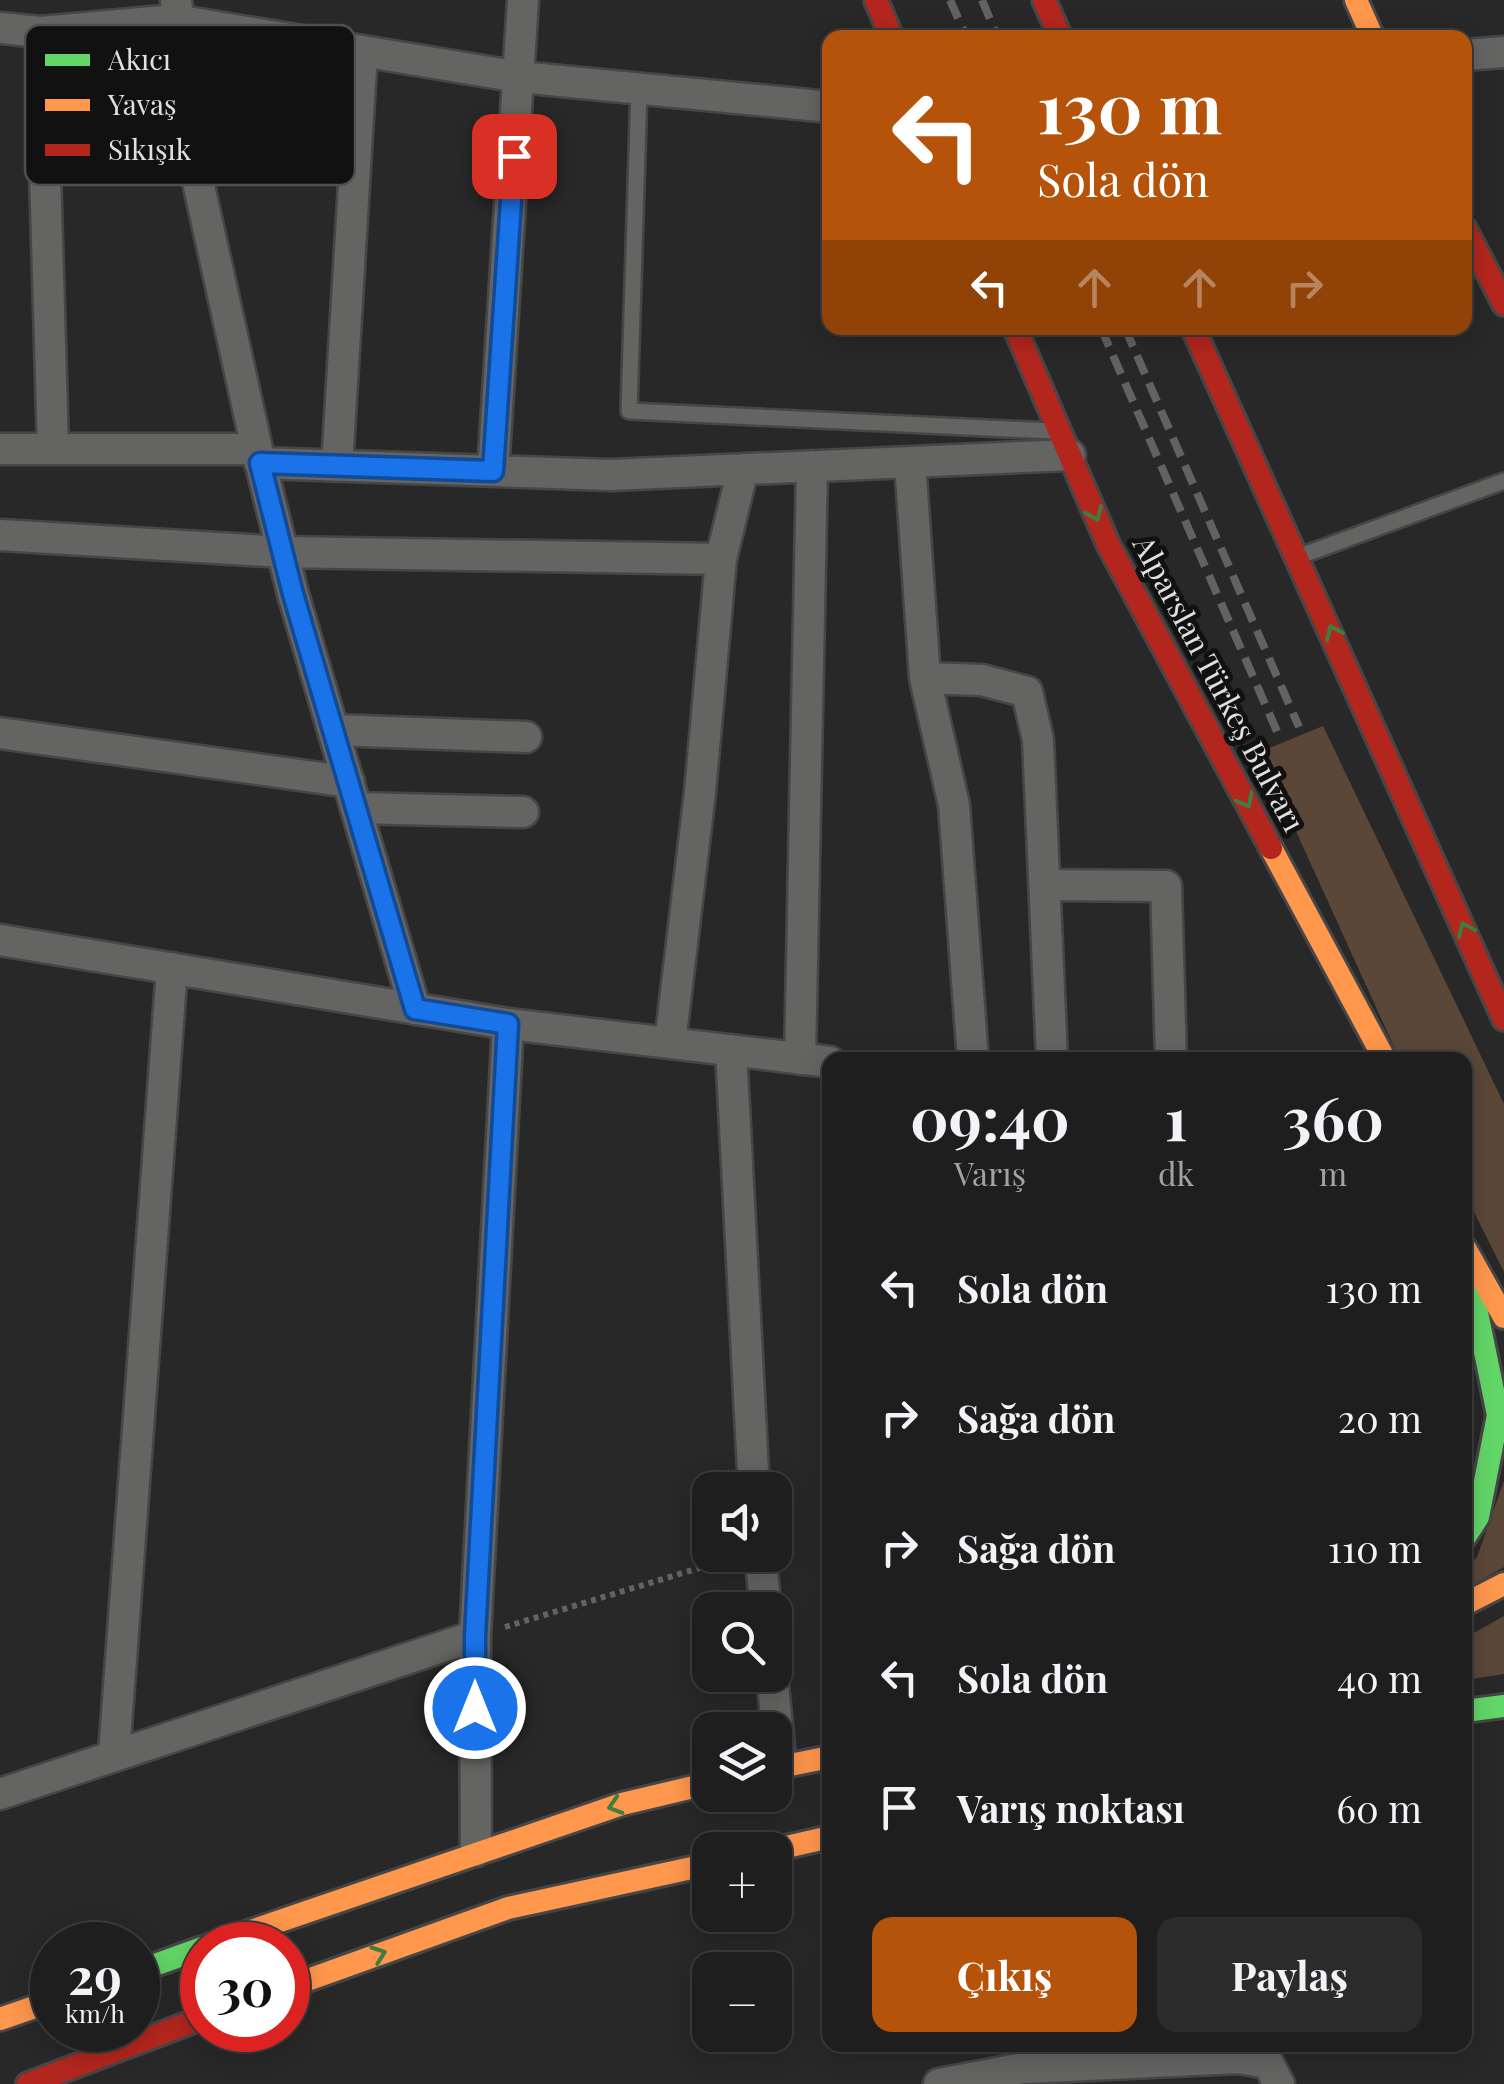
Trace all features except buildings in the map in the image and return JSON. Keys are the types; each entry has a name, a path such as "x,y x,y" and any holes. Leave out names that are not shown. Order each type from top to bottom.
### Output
{"main road":[{"path":"876,0 889,30"},
{"path":"1044,0 1057,30"},
{"path":"1356,0 1369,30"},
{"path":"1472,239 1496,274 1504,304"},
{"name":"Alparslan Türkeş Bulvarı","path":"1019,335 1108,544 1380,1052"},
{"path":"1196,335 1504,1018"},
{"path":"1472,1263 1504,1317"},
{"path":"1472,1286 1498,1415 1478,1517 1472,1527"},
{"path":"1472,1600 1504,1584"},
{"path":"1472,1710 1504,1706"},
{"path":"792,1764 822,1759"},
{"path":"275,1922 476,1851 622,1804 692,1787"},
{"path":"792,1846 822,1840"},
{"path":"310,1980 508,1908 692,1868"},
{"path":"0,2019 30,2008"},
{"path":"28,2084 180,2026"}],"street":[{"path":"493,471 523,0"},
{"path":"84,25 176,10 244,25"},
{"path":"0,28 25,30"},
{"path":"355,49 518,77 822,106"},
{"path":"355,163 362,51"},
{"path":"1472,54 1504,52"},
{"path":"45,185 53,449"},
{"path":"200,185 282,552 415,1009"},
{"path":"336,466 354,185"},
{"path":"0,449 258,456 336,466 611,474 910,462 1065,443"},
{"path":"910,462 925,678 954,804 973,1052"},
{"path":"0,940 508,1024 815,1060 812,466"},
{"path":"670,1043 700,792 722,558 743,469"},
{"path":"0,535 282,552 722,558"},
{"path":"925,678 982,680 1027,692 1038,740 1052,1052"},
{"path":"334,730 526,736"},
{"path":"0,733 353,795 523,812"},
{"path":"1046,885 1166,886 1172,1052"},
{"path":"114,1754 172,968"},
{"path":"476,1851 475,1636 508,1024"},
{"path":"731,1050 753,1472"},
{"path":"0,1794 475,1636"},
{"path":"939,2084 1024,2068 1238,2058 1268,2063 1279,2084"}],"lane":[{"path":"639,89 629,412 1065,443"},
{"path":"1299,556 1504,481"}],"path":[{"path":"475,1636 692,1570"}],"shaded area":[{"path":"1323,726 1504,1104 1504,1272 1472,1208 1472,1052 1396,1052 1260,752"},
{"path":"1504,1481 1504,1567 1472,1585 1472,1562"},
{"path":"1504,1616 1504,1674 1472,1679 1472,1634"}],"railway":[{"path":"950,0 963,30"},
{"path":"982,0 995,30"},
{"path":"1104,335 1279,736"},
{"path":"1128,335 1299,727"}],"traffic: fast":[{"path":"1472,1288 1498,1415 1478,1517 1472,1526"},
{"path":"1472,1710 1504,1706"},
{"path":"160,1963 180,1956"}],"traffic: slow":[{"path":"1356,0 1369,30"},
{"path":"1271,848 1381,1052"},
{"path":"1472,1260 1504,1317"},
{"path":"1472,1600 1504,1584"},
{"path":"792,1765 822,1759"},
{"path":"277,1922 622,1804 692,1787"},
{"path":"792,1846 822,1839"},
{"path":"310,1979 508,1908 692,1868"},
{"path":"0,2019 30,2009"}],"traffic: jam":[{"path":"876,0 889,30"},
{"path":"1044,0 1057,30"},
{"path":"1472,242 1504,304"},
{"path":"1018,335 1108,544 1271,848"},
{"path":"1196,335 1504,1019"},
{"path":"28,2084 180,2026"}],"route":[{"path":"475,1708 475,1636 508,1024 415,1009 293,594 260,463 493,471 514,156"}]}
